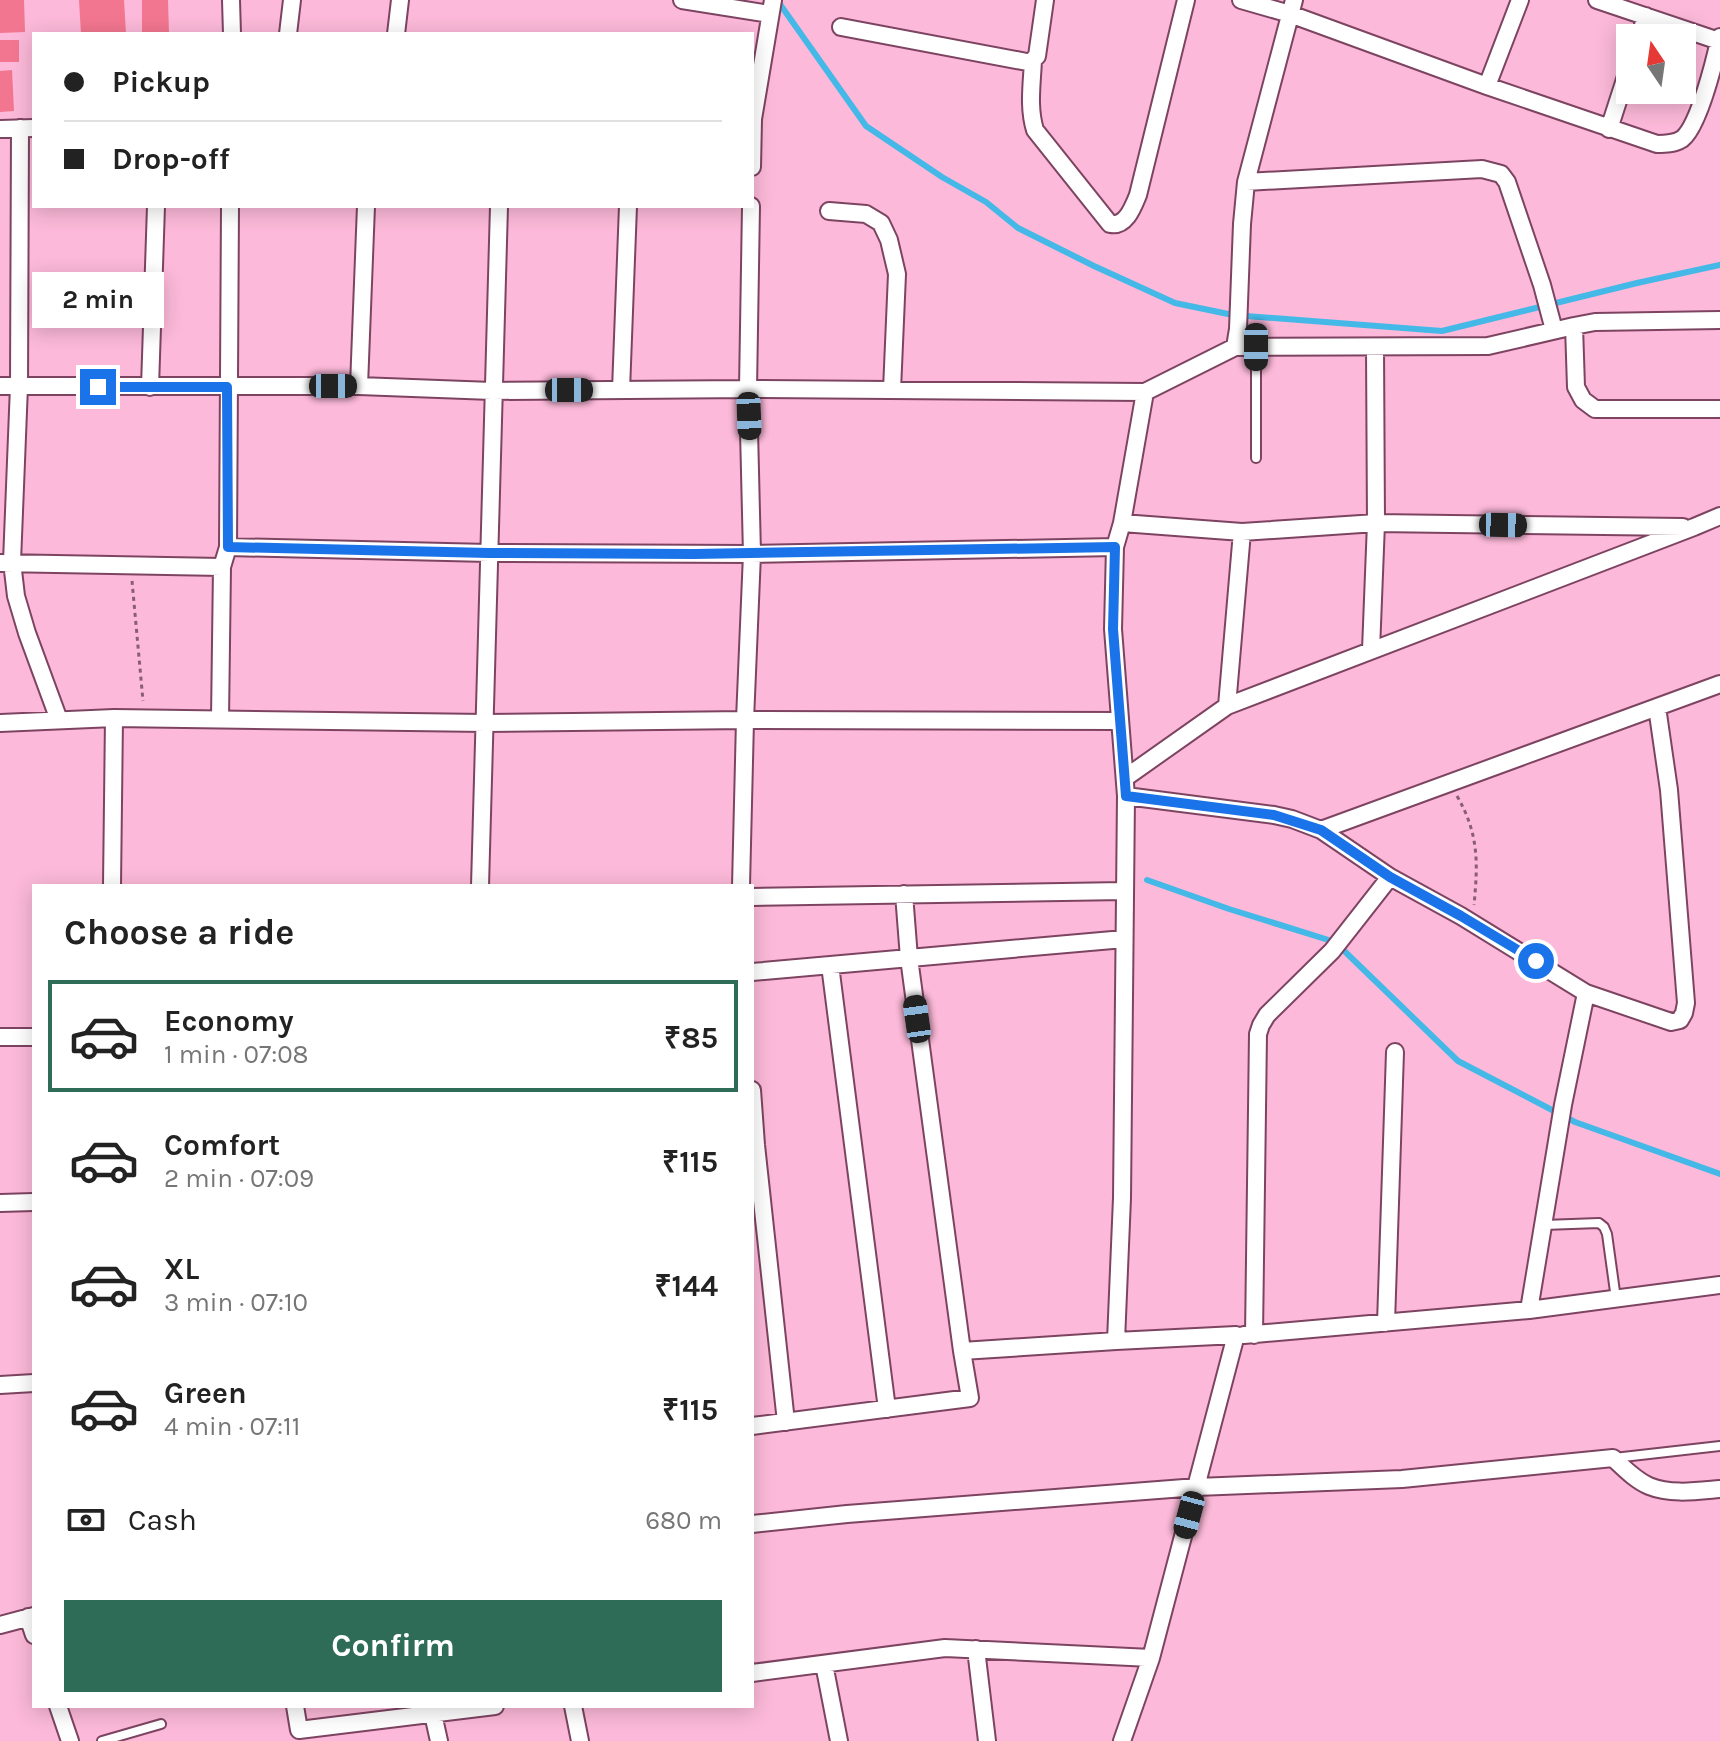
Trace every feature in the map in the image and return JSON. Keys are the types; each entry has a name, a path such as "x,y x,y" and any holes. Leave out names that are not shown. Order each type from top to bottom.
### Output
{"street":[{"path":"231,0 232,32"},
{"path":"288,32 292,0"},
{"path":"396,32 400,0"},
{"path":"682,0 772,5 754,108"},
{"path":"841,27 1027,62 1037,56 1045,0"},
{"path":"1033,60 1031,105 1035,130 1110,224 1116,225 1131,210 1138,195 1186,0"},
{"path":"1241,0 1292,7 1487,86 1609,129 1657,144 1669,144 1681,139 1692,128 1701,105 1720,39 1597,0"},
{"path":"1487,86 1520,0"},
{"path":"1235,347 1246,182 1292,7"},
{"path":"1643,24 1646,16"},
{"path":"1609,129 1617,104"},
{"path":"0,129 27,128 19,386 6,562 59,720"},
{"path":"1246,182 1482,169 1501,174 1507,182 1542,285 1554,330"},
{"path":"150,387 156,208"},
{"path":"220,719 222,567 228,547 230,208"},
{"path":"359,386 366,208"},
{"path":"480,884 499,208"},
{"path":"621,390 628,208"},
{"path":"741,884 752,554 748,389 751,208"},
{"path":"829,211 866,214 881,223 889,240 897,274 892,390"},
{"path":"0,386 359,386 492,391 1145,392 1235,347 1488,346 1595,322 1720,320"},
{"path":"1574,326 1576,387 1583,400 1595,409 1720,409"},
{"path":"1371,650 1376,523 1375,347"},
{"path":"1116,1341 1122,1198 1126,796 1113,629 1115,547 1145,392"},
{"path":"1125,778 1227,706 1720,516"},
{"path":"1122,523 1242,532 1376,523 1694,527"},
{"path":"1227,706 1242,532"},
{"path":"228,547 489,553 752,554 1115,547"},
{"path":"6,562 222,567"},
{"path":"1321,830 1720,684"},
{"path":"1126,796 1274,815 1321,830 1390,877 1473,923 1586,993 1671,1022 1680,1020 1686,1003 1669,790 1657,707"},
{"path":"0,723 114,718 486,723 1120,721"},
{"path":"112,884 114,718"},
{"path":"1254,1335 1258,1034 1267,1015 1332,951 1390,877"},
{"path":"754,897 1124,891"},
{"path":"754,1426 970,1398 909,958 904,894"},
{"path":"754,972 1124,939"},
{"path":"830,965 887,1409"},
{"path":"1529,1310 1563,1105 1586,993"},
{"path":"0,1037 32,1037"},
{"path":"1386,1323 1395,1052"},
{"path":"754,1145 786,1422"},
{"path":"0,1203 32,1202"},
{"path":"962,1351 1254,1335 1529,1310 1720,1285"},
{"path":"1122,1741 1151,1658 1236,1335"},
{"path":"0,1385 32,1383"},
{"path":"754,1524 1197,1487 1402,1479 1613,1458 1649,1486 1678,1492 1720,1489"},
{"path":"0,1625 31,1617"},
{"path":"754,1673 945,1648 1151,1658"},
{"path":"976,1649 987,1741"},
{"path":"824,1664 839,1741"},
{"path":"59,1708 70,1741"},
{"path":"295,1708 300,1736 480,1708"},
{"path":"573,1708 580,1741"},
{"path":"433,1714 439,1741"}],"lane":[{"path":"1256,347 1256,458"},
{"path":"1544,1225 1599,1223 1604,1227 1616,1299"},
{"path":"1613,1458 1720,1446"},
{"path":"102,1741 161,1724"}],"path":[{"path":"130,565 144,719"},
{"path":"1449,783 1471,823 1475,842 1477,874 1473,923"}],"building":[{"path":"0,0 24,0 25,32 0,33"},
{"path":"79,0 124,0 126,32 81,32"},
{"path":"142,0 168,0 169,32 142,32"},
{"path":"0,40 19,40 19,62 0,62"},
{"path":"12,70 14,111 0,112 0,71"}],"waterway":[{"path":"777,0 866,126 942,177 986,202 1018,228 1175,303 1233,315 1442,331 1720,265"},
{"path":"1147,880 1335,942 1458,1061 1575,1122 1720,1174"}],"route":[{"path":"98,387 227,387 228,547 694,554 1115,547 1113,629 1126,796 1274,815 1321,830 1390,877 1536,961"}]}
